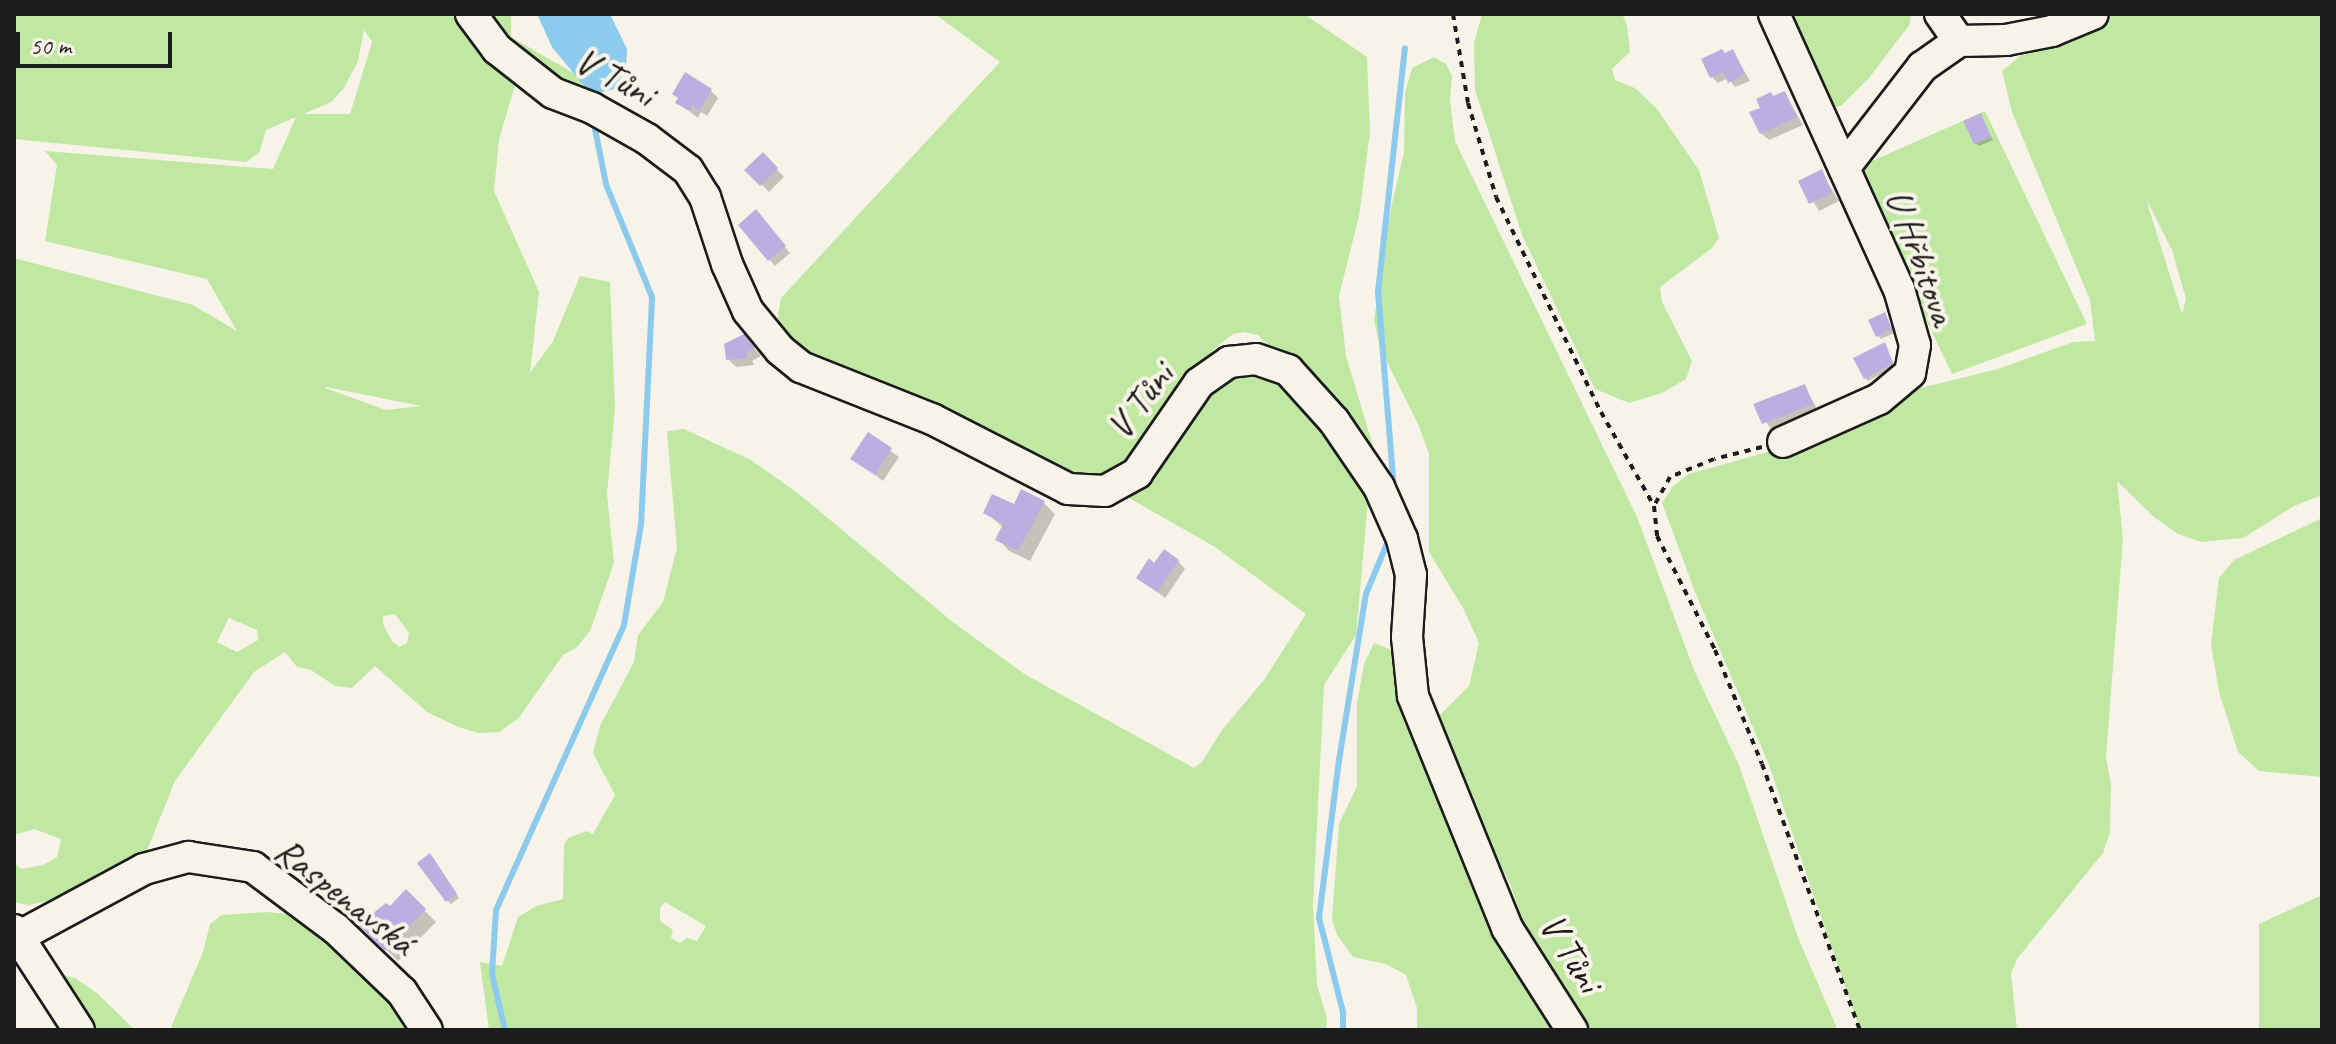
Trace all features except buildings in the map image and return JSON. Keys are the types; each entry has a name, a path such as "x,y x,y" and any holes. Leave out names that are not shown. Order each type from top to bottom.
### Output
{"street":[{"name":"V Tůni","path":"471,14 497,49 553,93 592,108 647,139 688,170 705,197 727,264 748,311 780,350 801,367 932,419 1068,489 1105,491 1137,473 1199,383 1229,362 1256,359 1288,370 1334,421 1379,487 1402,539 1411,575 1407,637 1413,696 1507,928 1572,1030"},
{"name":"U Hřbitova","path":"1774,14 1899,289 1915,345 1910,373 1879,399 1783,442"},
{"path":"1940,14 1959,41 2006,40 2037,34 2093,14"},
{"name":"U Hřbitova","path":"1844,168 1922,67 1959,41"},
{"name":"Raspenavská","path":"17,933 144,869 188,857 253,867 336,929 402,992 427,1030"},
{"path":"17,933 79,1030"}],"path":[{"path":"1453,14 1468,103 1496,197 1601,412 1654,506 1657,536 1715,650 1762,764 1860,1030"},
{"path":"1654,506 1670,477 1714,459 1783,442"}],"green space":[{"path":"14,14 511,14 511,37 594,85 516,82 499,139 494,191 539,292 530,373 553,341 580,276 610,282 615,408 607,494 614,563 590,631 576,648 563,655 518,719 499,732 478,733 427,712 375,666 352,688 335,686 311,670 297,667 285,652 254,672 175,781 146,853 102,871 63,898 28,905 14,902 14,863 21,869 43,865 57,857 61,839 34,829 14,835 14,258 193,305 237,331 207,279 45,241 57,165 45,151 273,169 296,117 266,130 259,153 246,162 14,139","holes":["364,30 372,42 350,114 304,114 331,102 344,88 358,61","325,388 421,406 386,410","395,614 409,633 407,643 399,647 392,641 383,624 383,616","229,618 257,630 258,640 237,652 217,642"]},
{"path":"935,14 1304,14 1367,57 1370,132 1359,216 1339,296 1346,356 1373,446 1370,448 1258,335 1244,332 1233,334 1214,349 1124,470 1106,480 1073,475 810,363 780,334 778,314 781,298 1000,62"},
{"path":"1482,14 1622,14 1627,25 1630,52 1612,69 1615,80 1635,88 1657,109 1699,170 1719,238 1712,248 1660,287 1662,302 1692,361 1686,379 1662,393 1629,403 1595,389 1522,235 1475,90 1474,43"},
{"path":"1787,14 1911,14 1910,24 1869,78 1841,106 1834,107"},
{"path":"2115,14 2322,14 2322,495 2294,506 2243,538 2201,542 2178,534 2154,517 2117,481 2123,538 2106,757 2111,783 2110,832 2103,853 2017,959 2011,973 2017,1030 1860,1030 1769,765 1695,592 1662,503 1673,486 1689,474 1792,445 1912,390 1998,369 2073,342 2095,341 2090,300 2012,112 2002,71 2020,56 2059,44","holes":["2146,199 2172,250 2186,299 2182,314"]},
{"path":"1434,57 1446,64 1452,76 1450,100 1455,141 1637,517 1694,670 1739,765 1799,940 1838,1030 1584,1030 1526,934 1511,886 1437,734 1438,717 1469,686 1479,643 1463,608 1429,552 1429,454 1418,424 1380,348 1374,320 1391,208 1404,152 1405,93 1412,68"},
{"path":"1985,111 2087,324 1952,374 1854,169"},
{"path":"1240,366 1283,378 1369,490 1356,635 1324,685 1313,905 1317,985 1327,1018 1326,1030 489,1030 480,962 502,966 518,917 536,906 563,899 564,845 568,838 587,831 593,834 615,795 593,753 600,726 634,662 638,635 663,602 677,548 667,431 684,429 751,460 799,494 954,623 1026,675 1194,768 1202,762 1222,730 1264,680 1306,614 1215,547 1122,494 1189,407","holes":["665,902 706,926 697,941 687,938 680,943 671,938 673,930 660,921 660,908"]},
{"path":"2322,518 2322,777 2259,771 2238,752 2219,692 2211,645 2219,578 2234,560"},
{"path":"1374,643 1394,651 1560,1030 1417,1030 1417,1008 1406,975 1386,964 1353,957 1337,935 1332,919 1339,824 1357,786 1357,703 1364,664"},
{"path":"2322,895 2322,1030 2259,1030 2259,924"},
{"path":"287,914 307,922 377,982 417,1030 170,1030 203,952 210,924 222,915"},
{"path":"63,975 75,978 98,994 135,1030 92,1030"}],"water":[{"path":"537,14 610,14 627,49 626,67 615,89 597,93 585,87 552,47"}],"waterway":[{"path":"1394,490 1378,292 1405,48"},
{"path":"505,1030 492,974 496,910 624,625 641,525 652,297 606,184 594,124"},
{"path":"1343,1030 1343,1012 1319,918 1339,760 1366,594 1390,536"}]}
